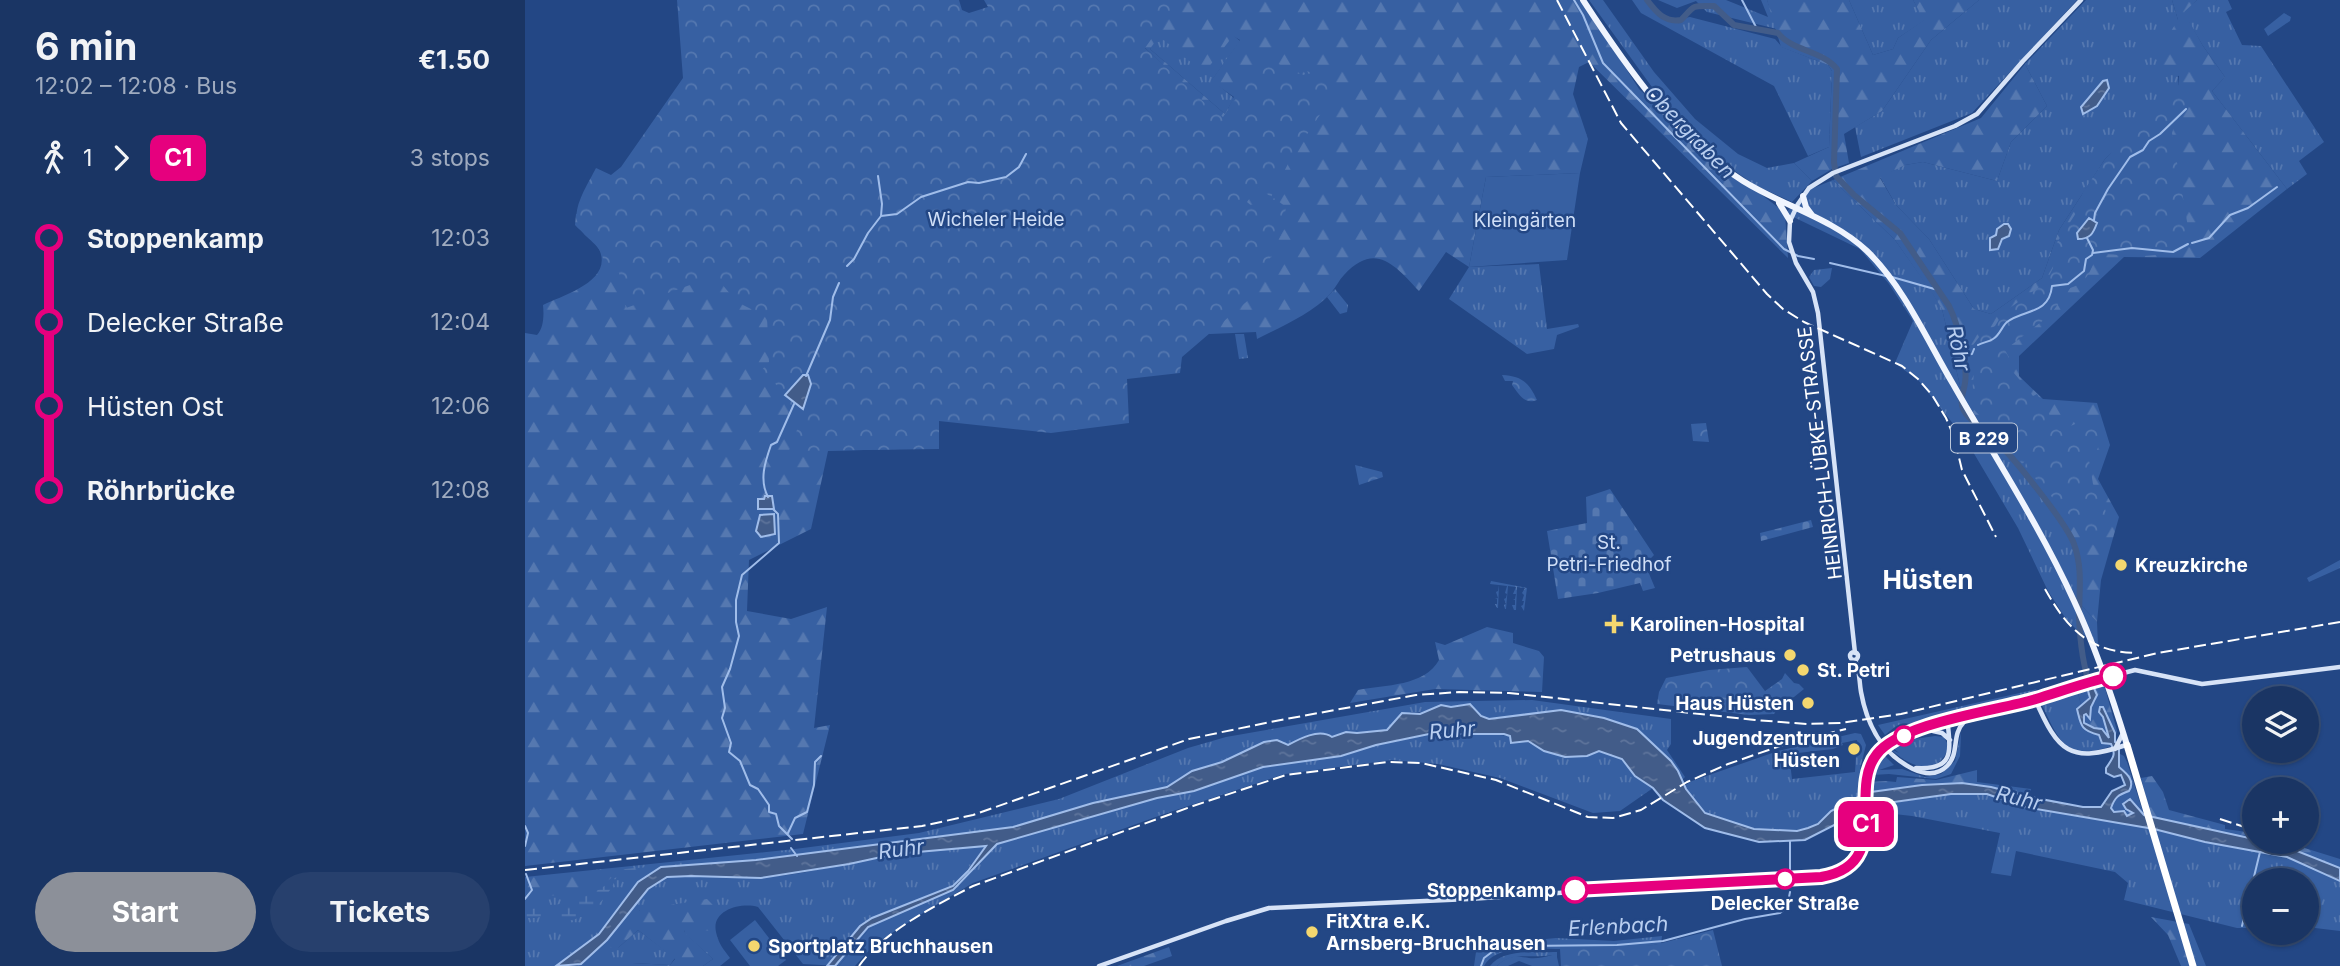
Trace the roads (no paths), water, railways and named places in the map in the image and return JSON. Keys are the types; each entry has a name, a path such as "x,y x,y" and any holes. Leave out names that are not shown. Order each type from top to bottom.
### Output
{"highway":[{"path":"2127,745 2180,926 2195,966"}],"main road":[{"name":"B 229","path":"1583,0 1626,63 1659,105 1727,171 1855,241 1885,271 2017,494 2060,573 2095,649 2127,745"},
{"path":"1803,196 1806,207 1813,216"},
{"path":"1776,199 1790,221"}],"street":[{"path":"1790,221 1803,196 1821,179 1955,126 1977,114 2081,0"},
{"name":"HEINRICH-LÜBKE-STRASSE","path":"1790,221 1793,256 1813,292 1818,313 1855,653 1850,657 1855,660 1863,706 1871,728 1892,756 1912,768 1929,769 1941,765 1949,755 1953,741"},
{"path":"1099,966 1226,920 1269,908 1827,876 1846,867 1865,841 1867,782 1871,764 1878,752 1903,736 2035,699 2081,683 2139,670 2196,684 2212,684 2340,667"},
{"path":"1903,736 2014,709 2035,699"},
{"path":"2035,699 2052,734 2060,744 2077,753 2093,754 2127,745"},
{"path":"1953,741 1965,722"},
{"path":"1949,724 1953,741"},
{"path":"1929,731 1940,732 1953,741"},
{"path":"2115,749 2123,733"}],"water":[{"path":"2107,80 2109,88 2097,106 2083,114 2081,107 2103,81"},
{"path":"2089,218 2097,223 2094,230 2088,237 2078,239 2077,233"},
{"path":"2008,224 2011,229 2009,236 2002,239 1998,249 1990,250 1990,238 1996,235 1997,229"},
{"path":"803,375 808,375 811,384 803,409 785,395"},
{"path":"765,496 772,496 774,509 758,509 758,499 764,499"},
{"path":"774,514 775,534 761,537 756,531 760,515"},
{"name":"Ruhr","path":"2093,686 2097,695 2091,707 2090,719 2084,715 2084,723 2102,729 2109,738 2099,712 2100,707 2103,707 2115,733 2115,742 2119,745 2119,767 2131,783 2129,791 2114,801 2111,808 2114,812 2124,811 2127,816 2133,813 2123,804 2130,799 2144,815 2242,836 2242,849 2154,829 2024,807 1987,794 1951,794 1880,804 1849,815 1848,818 1805,840 1759,842 1705,828 1663,800 1653,788 1635,776 1622,759 1599,751 1587,756 1565,757 1544,751 1528,741 1511,743 1510,736 1504,734 1429,734 1376,745 1341,756 1263,767 1194,791 1157,798 997,844 953,890 868,927 835,966 827,966 860,926 872,918 953,886 986,846 895,854 761,878 667,877 648,889 607,940 581,964 556,966 599,934 638,882 661,867 756,860 1013,827 1093,803 1167,787 1192,771 1222,762 1264,742 1277,740 1288,745 1315,734 1332,737 1346,732 1387,730 1402,713 1420,714 1441,705 1451,707 1470,704 1481,716 1489,719 1561,710 1604,718 1637,729 1671,761 1686,789 1705,813 1754,829 1797,831 1818,824 1831,811 1871,792 1922,785 1962,783 2083,807 2101,807 2112,791 2125,785 2121,775 2114,777 2106,773 2114,754 2111,744 2102,743 2099,735 2085,729 2079,719 2077,709 2090,698 2087,687"},
{"path":"2271,854 2305,854 2340,868 2340,881 2319,871 2319,868 2311,868 2287,857"}],"waterway":[{"name":"Obergraben","path":"1574,0 1603,63 1784,249 1798,256 1814,259"},
{"name":"Röhr","path":"1647,0 1661,16 1670,20 1681,20 1695,7 1714,6 1734,25 1778,33 1791,44 1824,58 1837,69 1834,162 1836,176 1854,195 1900,233 1949,306 1964,355 1964,410 2015,462 2051,507 2074,544 2079,562 2081,643 2090,685"},
{"path":"1742,0 1757,29"},
{"path":"2094,220 2108,189 2130,157 2143,150 2149,141 2186,109"},
{"path":"881,216 897,214 921,197 968,182 979,183 1006,177 1019,167 1026,154"},
{"path":"847,266 881,216 878,176"},
{"path":"2192,243 2209,238 2230,215 2248,208 2277,187"},
{"path":"1978,345 1990,341 2014,318 2041,307 2050,295 2052,286 2068,284 2084,271 2086,259 2092,255 2093,250 2087,238"},
{"path":"2093,253 2132,248 2173,252 2188,244"},
{"path":"1830,263 1886,276"},
{"path":"1892,277 1938,290"},
{"path":"806,376 830,320 833,297 839,283"},
{"path":"1963,355 1972,354 1974,349"},
{"path":"768,497 763,478 767,458 771,445 777,442 794,404"},
{"path":"773,509 778,514 779,543 742,575 736,600 739,636 722,687 725,708 722,718 731,743 729,752 740,761 750,785 758,789 769,805 769,812 776,814 779,826 792,839"},
{"path":"788,833 795,818 807,812 814,785 815,762 821,756"},
{"path":"525,826 528,833 525,846"},
{"path":"1790,841 1790,871"},
{"path":"791,848 797,856"},
{"path":"2256,868 2260,854"},
{"path":"525,899 532,890 526,874"},
{"name":"Erlenbach","path":"1481,966 1484,958 1492,952 1511,946 1617,945 1663,941 1745,919 1780,913 1787,907 1790,892"}],"railway":[{"path":"1557,0 1621,123 1767,294 1783,309 1804,322 1902,366 1932,395 1954,437 1962,470 1996,537"},
{"path":"2045,589 2071,626 2092,643 2119,652 2136,653"},
{"path":"525,870 922,826 973,815 1189,739 1416,695 1509,693 1755,720 1807,724 1841,723 1901,714 2158,653 2340,622"},
{"path":"859,966 896,931 973,886 1286,775 1388,762 1421,763 1496,780 1588,817 1613,818 1641,810 1687,782 1728,764 1786,744 1846,729"},
{"path":"2220,819 2242,826"}],"place":[{"name":"Kreuzkirche","path":"2121,565"},
{"name":"Karolinen-Hospital","path":"1614,624"},
{"name":"Petrushaus","path":"1790,655"},
{"name":"St. Petri","path":"1803,670"},
{"name":"Haus Hüsten","path":"1808,703"},
{"name":"Jugendzentrum Hüsten","path":"1854,749"},
{"name":"Delecker Straße","path":"1785,879"},
{"name":"Stoppenkamp","path":"1575,890"},
{"name":"FitXtra e.K. Arnsberg-Bruchhausen","path":"1312,932"},
{"name":"Sportplatz Bruchhausen","path":"754,946"}],"district":[{"name":"Hüsten","path":"1928,579"}],"park label":[{"name":"Wicheler Heide","path":"996,219"},
{"name":"Kleingärten","path":"1525,220"},
{"name":"St. Petri-Friedhof","path":"1609,553"}]}
